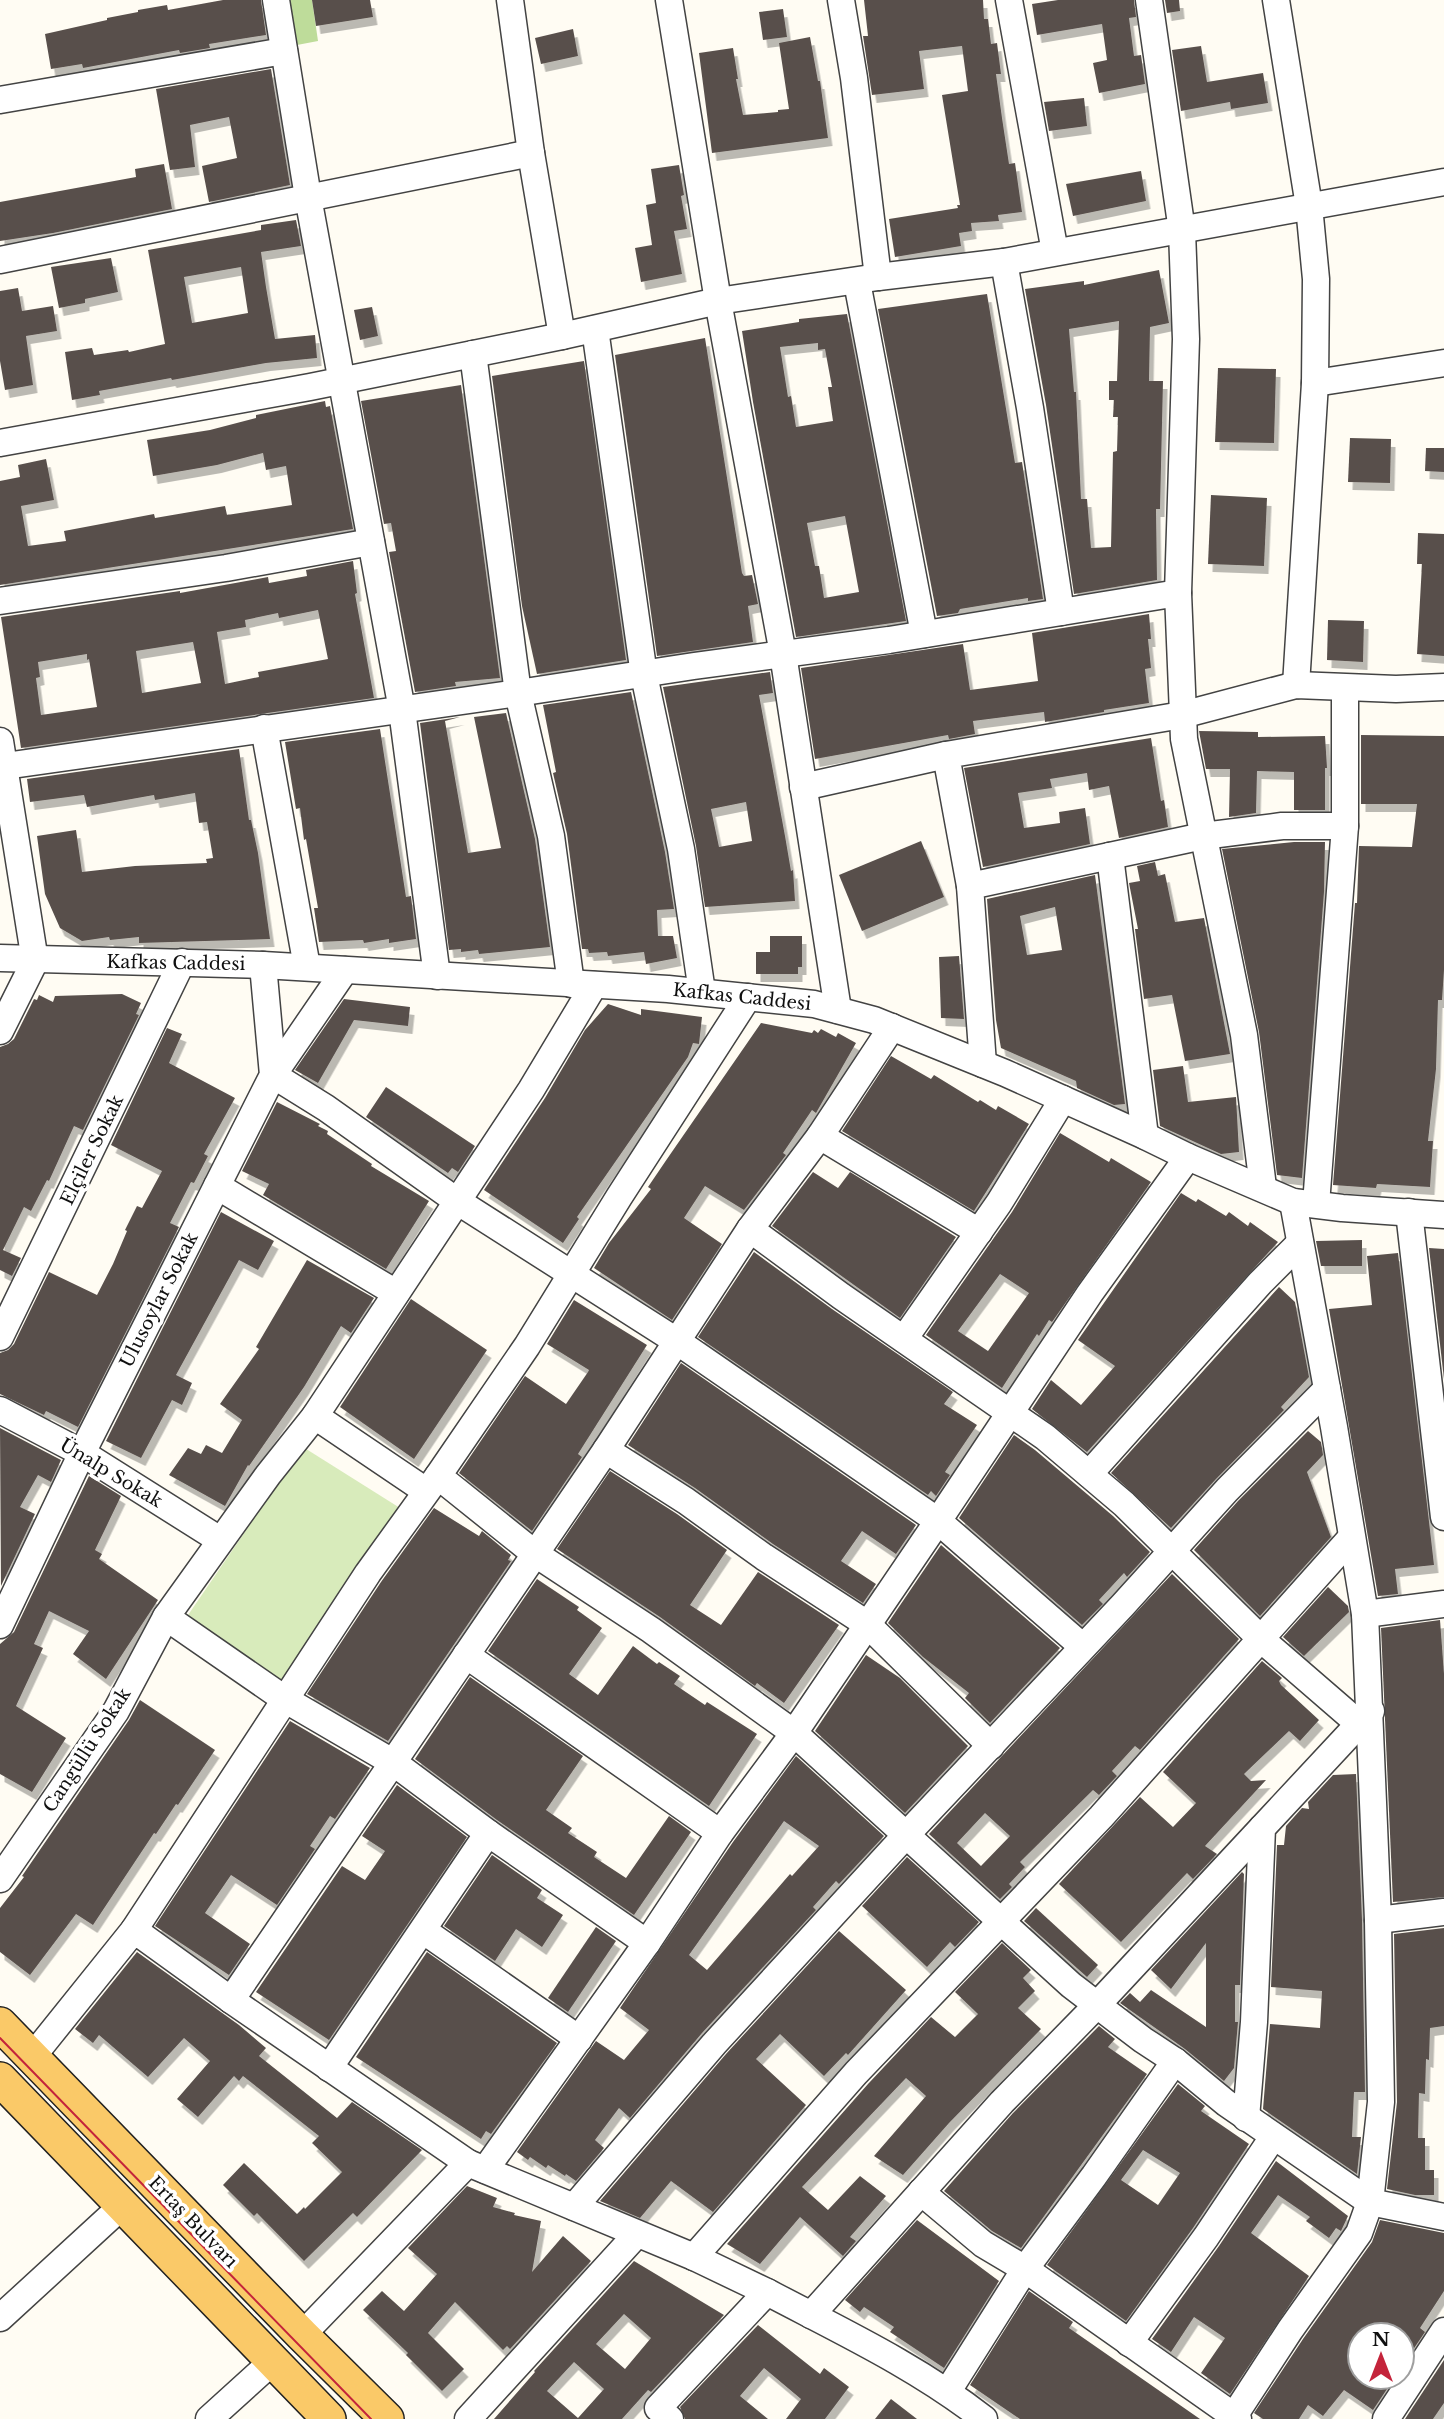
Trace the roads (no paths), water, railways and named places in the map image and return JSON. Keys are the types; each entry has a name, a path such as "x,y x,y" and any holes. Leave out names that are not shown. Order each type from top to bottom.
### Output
{"main road":[{"name":"Ertaş Bulvarı","path":"0,2024 387,2419"},
{"path":"0,2079 329,2419"}],"street":[{"path":"276,0 308,197 402,710 437,976"},
{"path":"510,0 531,153 562,336"},
{"path":"669,0 718,301 783,654 838,1010"},
{"path":"841,0 854,78 867,280 925,634"},
{"path":"1009,0 1055,252"},
{"path":"1149,0 1182,231 1186,339 1178,593 1184,739 1244,1035 1263,1187"},
{"path":"1276,0 1309,206 1315,279 1315,383 1296,685"},
{"path":"0,100 284,51"},
{"path":"0,260 531,153"},
{"path":"0,443 343,380 596,329 718,301 1004,262 1444,182"},
{"path":"1004,262 1030,408 1061,612"},
{"path":"596,329 644,674 681,849 702,992"},
{"path":"473,354 518,693 582,985"},
{"path":"1315,383 1444,363"},
{"path":"0,601 226,568 371,542"},
{"path":"0,1031 35,961 2,754 264,728 402,710 925,634 1178,593"},
{"path":"803,788 946,755 1182,715 1296,685 1345,688 1444,687"},
{"path":"921,2192 983,2244 1025,2269 1235,2418 1290,2330 1359,2233 1370,2202 1381,2102 1378,1920 1365,1717 1365,1614 1300,1243 1345,826 1345,688"},
{"path":"264,728 307,967"},
{"path":"946,755 970,886 983,1064"},
{"path":"970,886 1203,836 1282,826 1345,826"},
{"path":"1110,856 1145,1136"},
{"name":"Kafkas Caddesi","path":"0,958 35,961 181,961 307,967 702,992 814,1004 892,1027 1063,1098 1188,1157 1305,1203 1444,1215"},
{"name":"Elçiler Sokak","path":"0,1337 181,961"},
{"path":"263,965 273,1075 326,1108 457,1201 678,1342 939,1521 1083,1647"},
{"name":"Ulusoylar Sokak","path":"0,1625 82,1452 273,1075 345,970"},
{"name":"Cangüllü Sokak","path":"0,1879 116,1711 166,1617 268,1475 315,1416 531,1090 582,985"},
{"path":"32,2057 134,1930 368,1573 527,1346 748,998"},
{"path":"231,2000 606,1450 750,1229 820,1136 892,1027"},
{"path":"904,1339 978,1232 1063,1098"},
{"path":"820,1136 978,1232"},
{"path":"302,2335 476,2166 579,2039 939,1521 1090,1293 1188,1157"},
{"path":"217,1186 397,1293"},
{"path":"1409,1212 1444,1517"},
{"path":"750,1229 841,1296 1045,1437 1124,1504 1262,1640 1365,1717"},
{"path":"1088,1474 1260,1283 1300,1243"},
{"path":"574,2207 714,2044 907,1834 1227,1490 1327,1389"},
{"name":"Ünalp Sokak","path":"0,1410 82,1452 220,1540"},
{"path":"315,1416 432,1484 651,1630 794,1732 1071,1985 1175,2061 1246,2118 1370,2202 1444,2217"},
{"path":"606,1450 867,1624 991,1746"},
{"path":"694,2256 856,2073 1101,1817 1351,1538"},
{"path":"1365,1614 1444,1604"},
{"path":"166,1617 286,1700 394,1763 488,1833 647,1943"},
{"path":"466,1655 720,1833"},
{"path":"811,2315 1002,2102 1097,2006 1365,1717"},
{"path":"1246,2118 1254,2022 1262,1828"},
{"path":"329,2068 488,1833"},
{"path":"1378,1920 1444,1912"},
{"path":"134,1930 329,2068 476,2166 694,2256 767,2292 948,2391 984,2419"},
{"path":"424,1931 579,2039"},
{"path":"948,2391 1025,2269 1175,2061"},
{"path":"1129,2343 1206,2237 1273,2137"},
{"path":"0,2318 122,2206"},
{"path":"468,2419 638,2234"},
{"path":"659,2415 767,2292"},
{"path":"1386,2419 1444,2331"},
{"path":"209,2419 273,2361"}],"tram line":[{"path":"0,2038 371,2419"}]}
